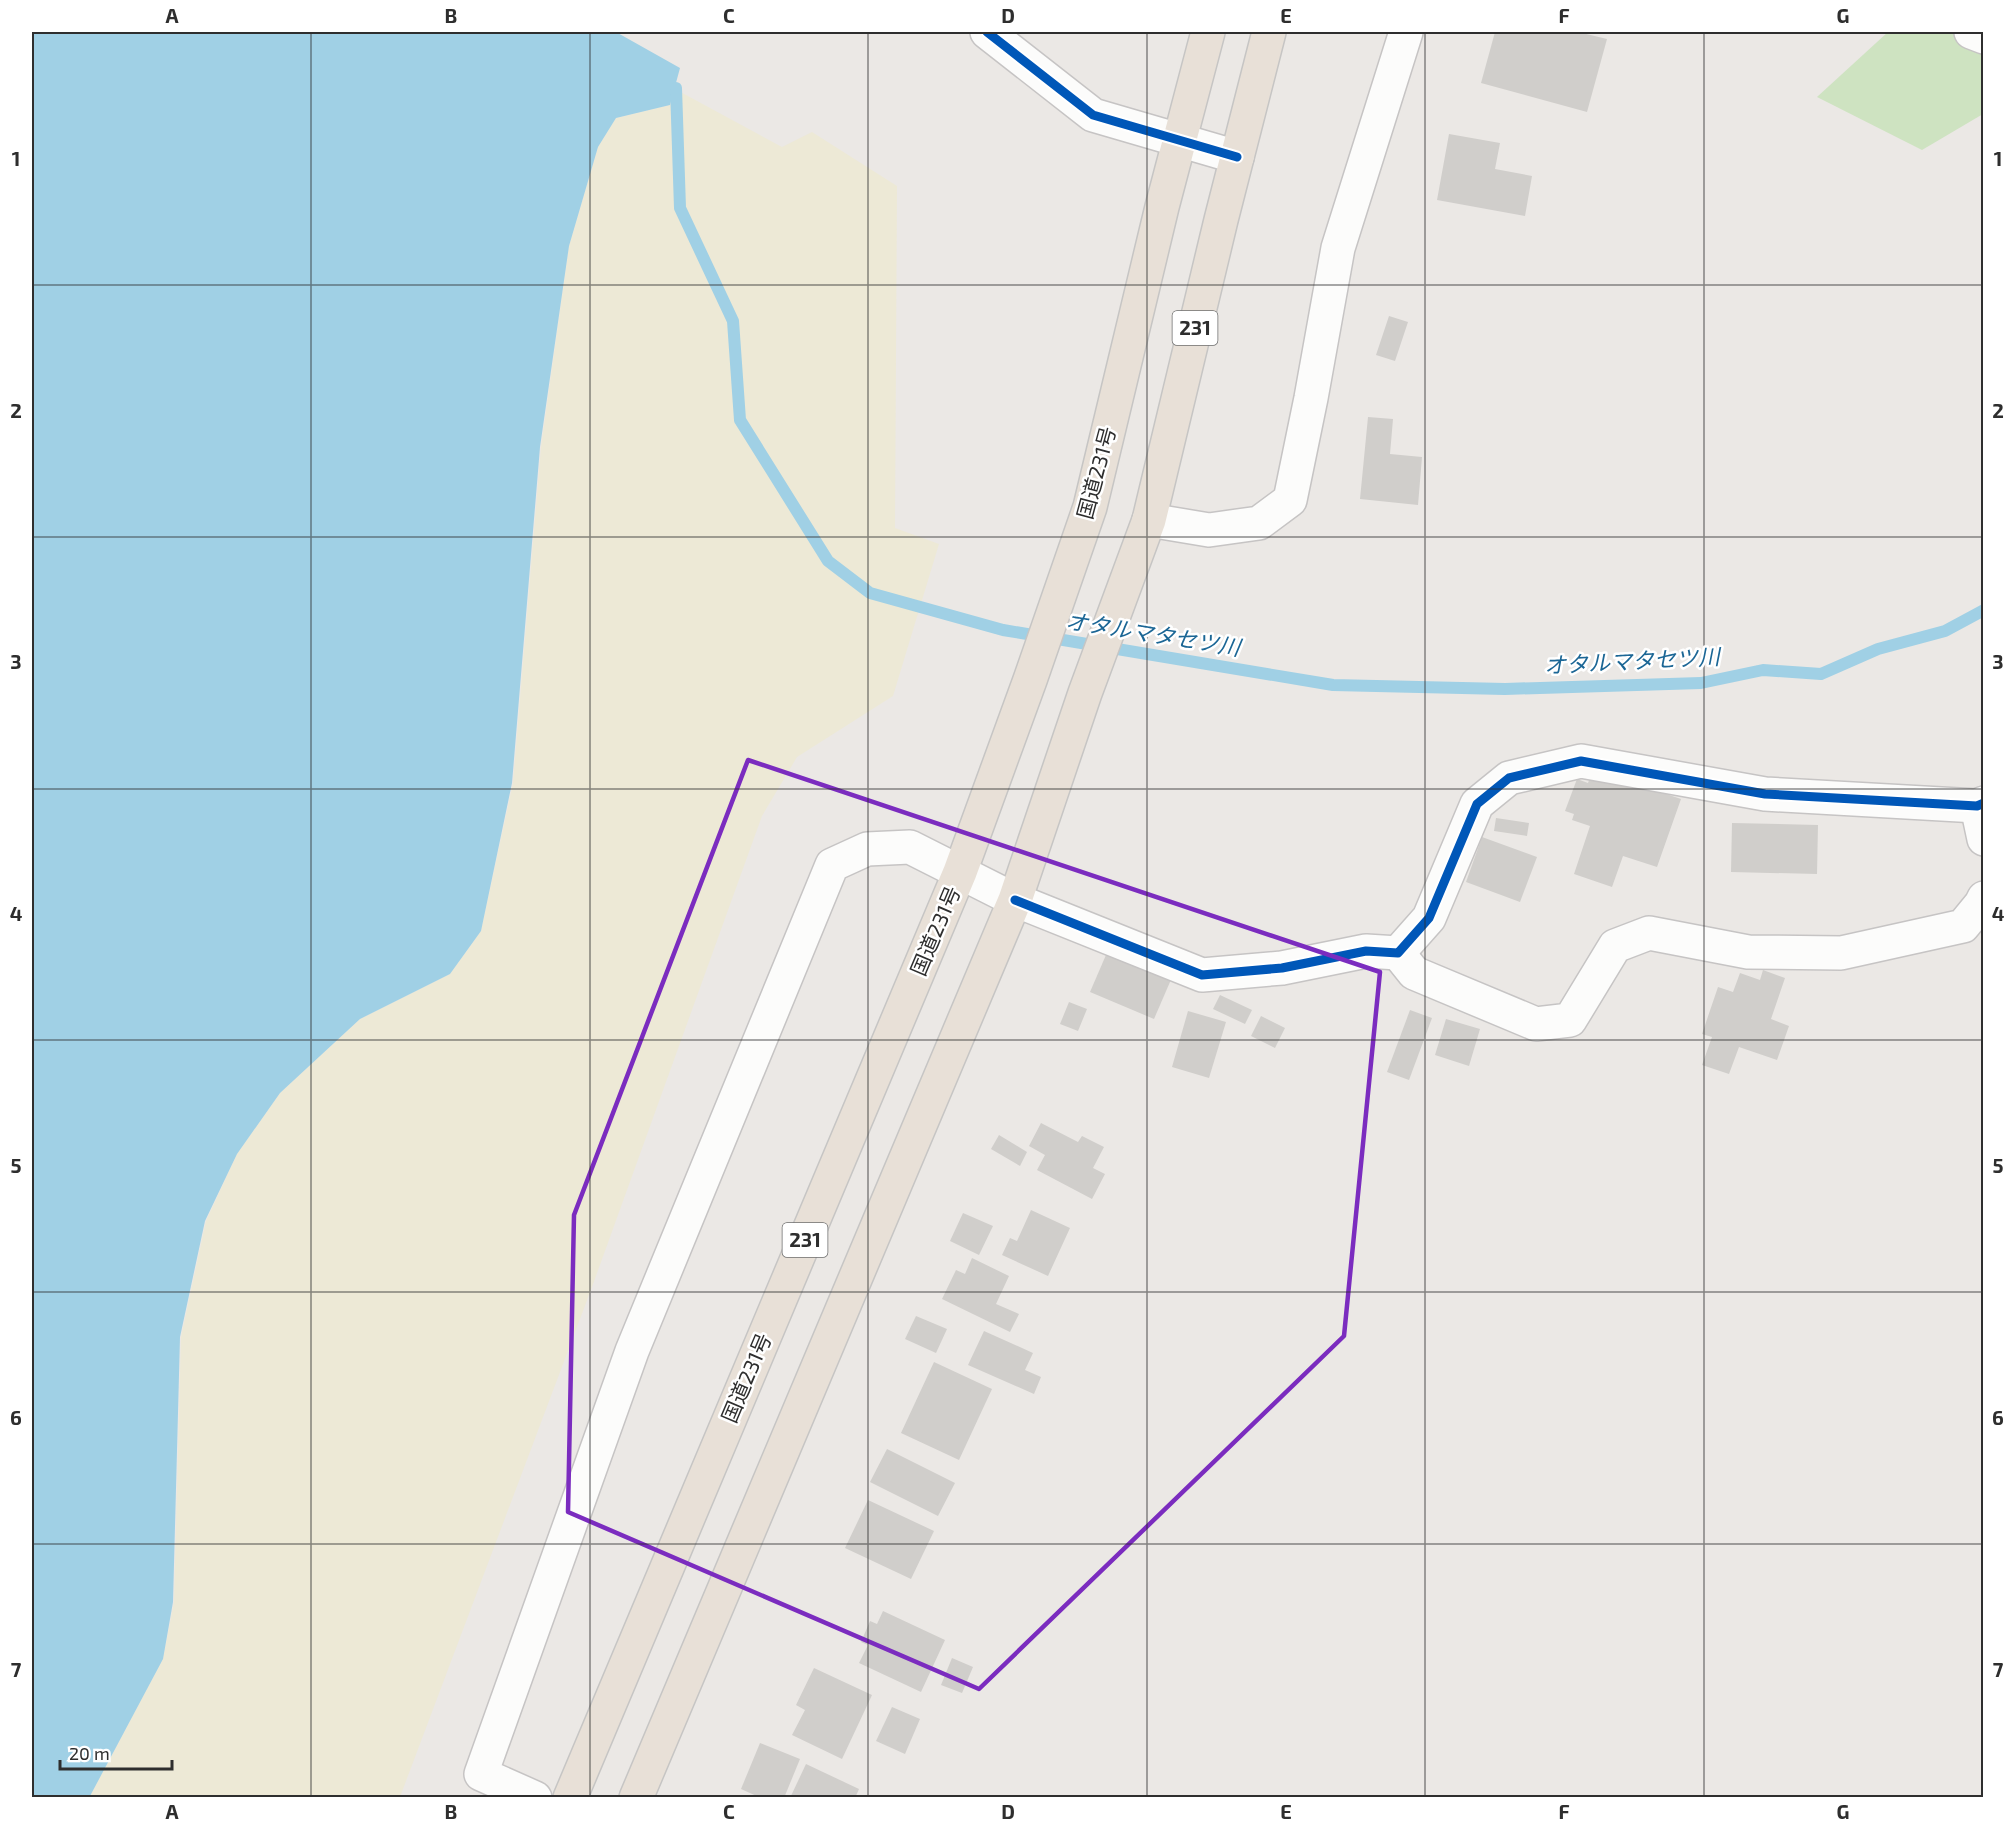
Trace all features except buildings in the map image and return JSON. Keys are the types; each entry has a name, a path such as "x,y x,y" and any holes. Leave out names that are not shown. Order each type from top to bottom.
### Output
{"highway":[{"name":"国道231号","path":"570,1797 960,872 1030,680 1090,507 1162,207 1208,32"},
{"name":"231","path":"636,1797 1016,900 1085,693 1149,520 1256,76 1269,32"}],"street":[{"path":"987,32 1093,115 1237,157"},
{"path":"1149,520 1209,530 1229,528 1259,523 1290,500 1338,248 1406,32"},
{"path":"1971,32 1983,37"},
{"path":"1398,953 1429,918 1477,804 1509,778 1581,761 1766,794 1980,804 1983,840"},
{"path":"536,1797 482,1774 632,1351 832,865 867,849 910,847 1016,900 1202,975 1282,968 1366,951 1398,953 1414,973 1536,1024 1570,1020 1615,946 1649,933 1748,952 1841,953 1963,926 1981,904 1983,898"}],"highlighted area":[{"path":"748,760 1380,972 1344,1336 979,1689 568,1512 574,1215"}],"green space":[{"path":"1888,32 1952,32 1983,45 1983,114 1922,150 1817,97"}],"sand":[{"path":"675,89 782,147 812,132 897,186 895,528 939,544 893,696 797,757 762,816 592,1287 400,1797 89,1798 163,1659 174,1602 181,1337 206,1221 237,1154 280,1093 360,1019 450,974 481,931 513,783 541,447 569,246 598,147 616,118 670,105"}],"water":[{"path":"32,32 616,32 680,68 670,105 616,118 598,147 569,246 540,447 512,783 481,931 450,974 360,1019 280,1093 237,1154 205,1221 180,1337 173,1602 163,1659 89,1798 32,1797"}],"waterway":[{"name":"オタルマタセツ川","path":"676,88 680,208 733,321 740,420 828,561 870,593 1003,630 1333,685 1505,689 1701,683 1763,670 1821,674 1878,649 1945,631 1984,610"}],"cycle path":[{"path":"987,32 1093,115 1237,157"},
{"path":"1015,900 1202,975 1282,968 1366,951 1398,953 1429,918 1477,804 1509,778 1581,761 1765,794 1977,806 1984,803"}]}
